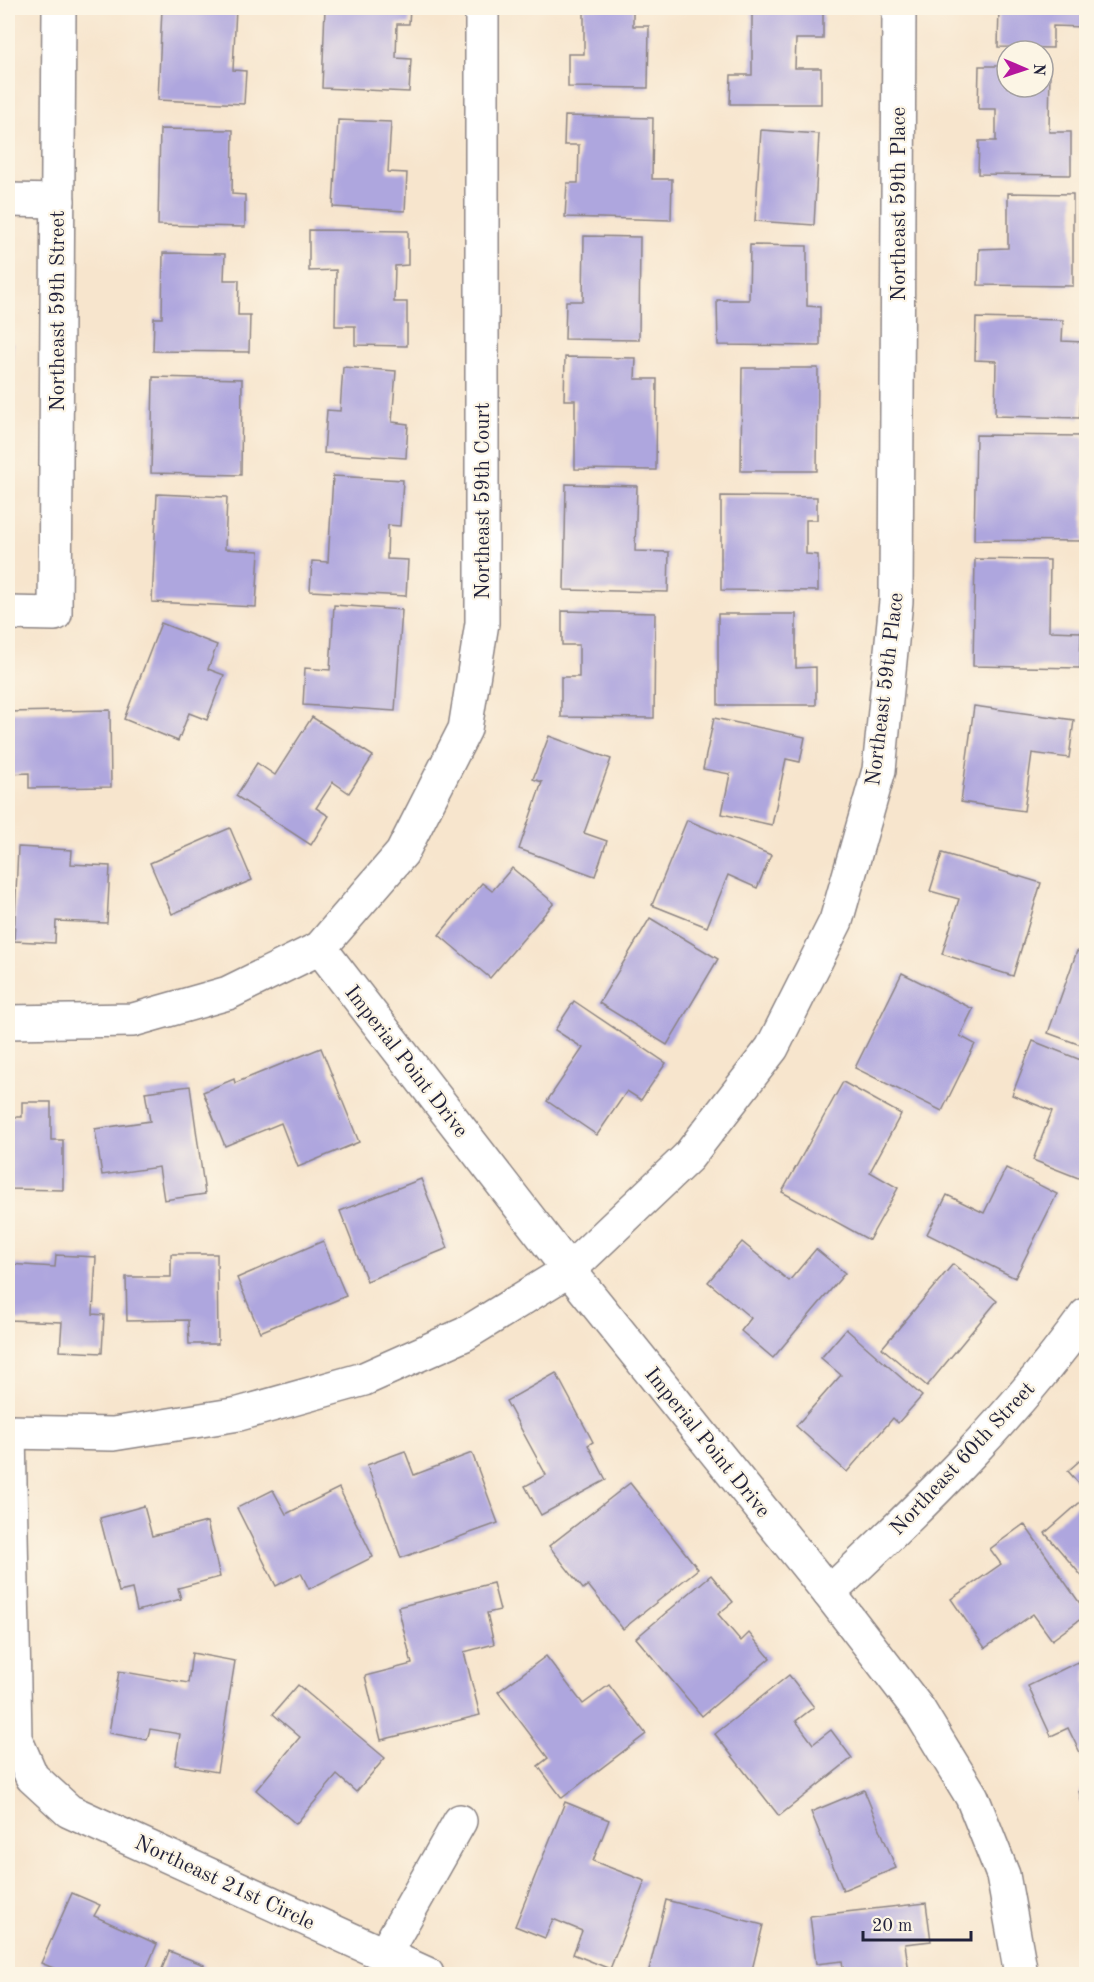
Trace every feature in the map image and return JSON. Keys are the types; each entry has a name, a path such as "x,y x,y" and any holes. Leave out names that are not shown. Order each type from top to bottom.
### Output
{"street":[{"name":"Northeast 59th Street","path":"8,613 55,614 59,8"},
{"name":"Northeast 59th Court","path":"320,948 402,853 465,729 482,623 482,8"},
{"name":"Northeast 59th Place","path":"8,1432 112,1434 239,1414 364,1379 465,1334 570,1270 688,1156 772,1048 836,921 879,770 897,601 899,8"},
{"path":"8,200 58,201"},
{"path":"8,1022 133,1020 228,993 320,948"},
{"name":"Imperial Point Drive","path":"320,948 570,1270 830,1593 919,1710 972,1797 1003,1875 1021,1974"},
{"name":"Northeast 60th Street","path":"830,1593 913,1515 995,1429 1086,1315"},
{"name":"Northeast 21st Circle","path":"8,1432 15,1738 32,1777 69,1811 427,1974"},
{"path":"384,1955 460,1821"}],"building":[{"path":"162,8 236,8 233,70 246,71 244,104 158,100"},
{"path":"325,8 410,8 409,24 397,24 396,58 411,59 409,92 322,88"},
{"path":"584,8 633,8 633,26 649,26 648,88 568,87 568,54 584,54"},
{"path":"752,8 823,8 823,39 796,39 795,68 821,68 821,104 730,104 731,75 752,75"},
{"path":"999,8 1085,8 1085,27 1053,26 1053,39 998,39"},
{"path":"979,66 995,66 995,99 1050,99 1049,132 1071,132 1071,175 978,174 979,141 996,141 996,109 978,109"},
{"path":"565,116 653,118 652,179 672,179 671,220 565,217 567,183 578,183 579,145 564,145"},
{"path":"338,120 391,122 388,172 407,173 405,211 333,207"},
{"path":"160,129 233,130 232,194 245,195 245,227 158,225"},
{"path":"761,130 819,134 814,225 755,221"},
{"path":"1008,193 1073,194 1073,286 978,285 979,249 1008,248"},
{"path":"309,230 408,231 408,265 395,266 394,302 407,302 407,346 355,345 355,326 335,326 336,270 309,271"},
{"path":"584,236 640,237 639,340 565,339 566,301 583,301"},
{"path":"750,245 807,246 807,306 820,307 820,346 718,345 717,300 749,300"},
{"path":"163,253 225,254 224,280 239,280 238,315 250,315 249,352 153,351 154,318 162,318"},
{"path":"976,318 1063,320 1062,341 1083,342 1080,418 995,416 996,361 975,360"},
{"path":"8,342 13,343 11,378 8,378"},
{"path":"565,357 636,358 635,379 657,379 656,470 575,469 575,400 564,400"},
{"path":"343,367 396,371 392,422 408,424 406,458 324,453 327,410 340,411"},
{"path":"742,368 818,368 817,471 741,471"},
{"path":"153,377 242,379 241,475 151,473"},
{"path":"976,435 1084,436 1083,541 974,540"},
{"path":"333,476 403,480 400,526 388,525 387,559 408,560 406,596 310,591 312,561 328,562"},
{"path":"566,484 637,486 635,551 669,552 668,592 564,590"},
{"path":"157,494 227,497 225,549 259,551 256,607 152,602"},
{"path":"721,496 817,497 817,520 806,520 806,554 818,555 818,591 721,590"},
{"path":"975,559 1050,560 1049,631 1081,632 1080,668 973,666"},
{"path":"334,605 402,610 395,711 303,705 305,668 330,670"},
{"path":"562,611 655,613 654,718 561,717 561,677 579,677 579,645 562,645"},
{"path":"718,614 796,614 796,668 816,667 816,705 718,705"},
{"path":"161,623 217,645 208,669 224,675 207,720 189,713 178,741 124,719"},
{"path":"974,706 1074,720 1069,758 1032,753 1024,811 961,802"},
{"path":"110,710 111,787 29,788 29,773 8,774 8,712"},
{"path":"312,717 373,756 349,793 333,782 316,808 329,816 311,845 236,796 257,763 275,775"},
{"path":"714,718 805,737 800,762 786,759 772,825 722,814 730,774 703,769"},
{"path":"549,736 611,759 584,833 607,841 595,876 519,849 542,782 533,779"},
{"path":"687,820 771,855 757,888 728,875 707,927 652,905"},
{"path":"230,828 252,880 172,914 150,863"},
{"path":"18,847 72,850 71,864 110,866 107,923 56,921 55,943 14,941"},
{"path":"942,853 1041,883 1013,976 942,954 959,899 930,891"},
{"path":"512,868 554,903 490,978 439,935 482,883 492,891"},
{"path":"650,918 718,959 667,1045 599,1003"},
{"path":"1077,951 1086,955 1086,1047 1048,1033"},
{"path":"902,973 973,1009 960,1036 975,1044 942,1111 855,1068"},
{"path":"574,1001 666,1063 641,1100 627,1091 597,1135 547,1101 583,1048 555,1030"},
{"path":"1033,1041 1086,1062 1086,1165 1081,1179 1033,1160 1052,1111 1012,1095"},
{"path":"321,1048 359,1142 298,1167 281,1123 225,1146 203,1092 234,1079 235,1083"},
{"path":"843,1082 901,1114 870,1172 898,1188 869,1240 782,1192"},
{"path":"190,1086 205,1194 164,1200 159,1167 102,1175 95,1129 150,1121 145,1092"},
{"path":"22,1102 51,1102 51,1140 63,1140 63,1190 8,1189 8,1117 22,1117"},
{"path":"1006,1168 1057,1194 1015,1278 927,1234 947,1195 984,1213"},
{"path":"421,1179 448,1248 367,1281 340,1211"},
{"path":"323,1241 346,1296 260,1332 237,1278"},
{"path":"742,1242 789,1281 816,1249 845,1273 773,1358 741,1331 751,1318 708,1282"},
{"path":"171,1254 217,1254 218,1344 189,1344 188,1320 127,1321 126,1277 171,1277"},
{"path":"56,1255 96,1257 93,1314 104,1315 102,1353 60,1351 62,1322 8,1320 8,1264 55,1267"},
{"path":"953,1264 997,1301 927,1386 882,1348"},
{"path":"846,1329 922,1396 898,1423 893,1418 847,1472 796,1426 841,1375 821,1358"},
{"path":"556,1373 593,1442 588,1445 606,1480 541,1515 525,1486 546,1475 506,1401"},
{"path":"405,1451 414,1475 472,1453 498,1523 401,1558 367,1465"},
{"path":"1086,1455 1086,1492 1068,1471"},
{"path":"630,1483 698,1569 623,1629 588,1585 583,1589 549,1546"},
{"path":"339,1488 373,1557 309,1589 301,1573 276,1586 237,1508 273,1490 286,1514"},
{"path":"1086,1497 1086,1581 1045,1533"},
{"path":"144,1506 152,1536 207,1522 220,1577 178,1588 181,1599 137,1611 132,1589 119,1592 100,1518"},
{"path":"1024,1524 1086,1615 1052,1640 1033,1614 985,1648 951,1599 1001,1564 990,1549"},
{"path":"711,1575 733,1602 718,1614 741,1641 749,1633 770,1658 702,1716 636,1638"},
{"path":"493,1583 500,1610 487,1613 494,1644 464,1652 480,1715 381,1740 365,1676 412,1664 398,1607"},
{"path":"192,1653 235,1661 217,1772 175,1765 180,1734 150,1729 147,1740 109,1733 119,1671 188,1683"},
{"path":"546,1656 583,1704 609,1685 646,1734 562,1798 538,1766 548,1758 498,1692"},
{"path":"1086,1658 1086,1765 1068,1728 1051,1736 1028,1686"},
{"path":"789,1675 814,1707 796,1721 813,1744 831,1730 852,1758 779,1816 715,1734"},
{"path":"298,1685 385,1758 356,1792 337,1775 296,1824 256,1790 300,1737 273,1714"},
{"path":"1086,1789 1086,1820 1079,1791"},
{"path":"864,1790 896,1868 843,1890 811,1812"},
{"path":"565,1802 609,1820 593,1861 645,1881 610,1969 573,1954 582,1931 553,1919 545,1938 515,1926"},
{"path":"72,1893 100,1905 94,1916 157,1944 144,1974 68,1974 41,1963"},
{"path":"666,1900 763,1925 751,1974 648,1974"},
{"path":"926,1903 931,1941 905,1944 909,1972 920,1971 920,1974 844,1974 842,1961 816,1964 810,1916"},
{"path":"169,1951 204,1965 200,1974 160,1974"}]}
